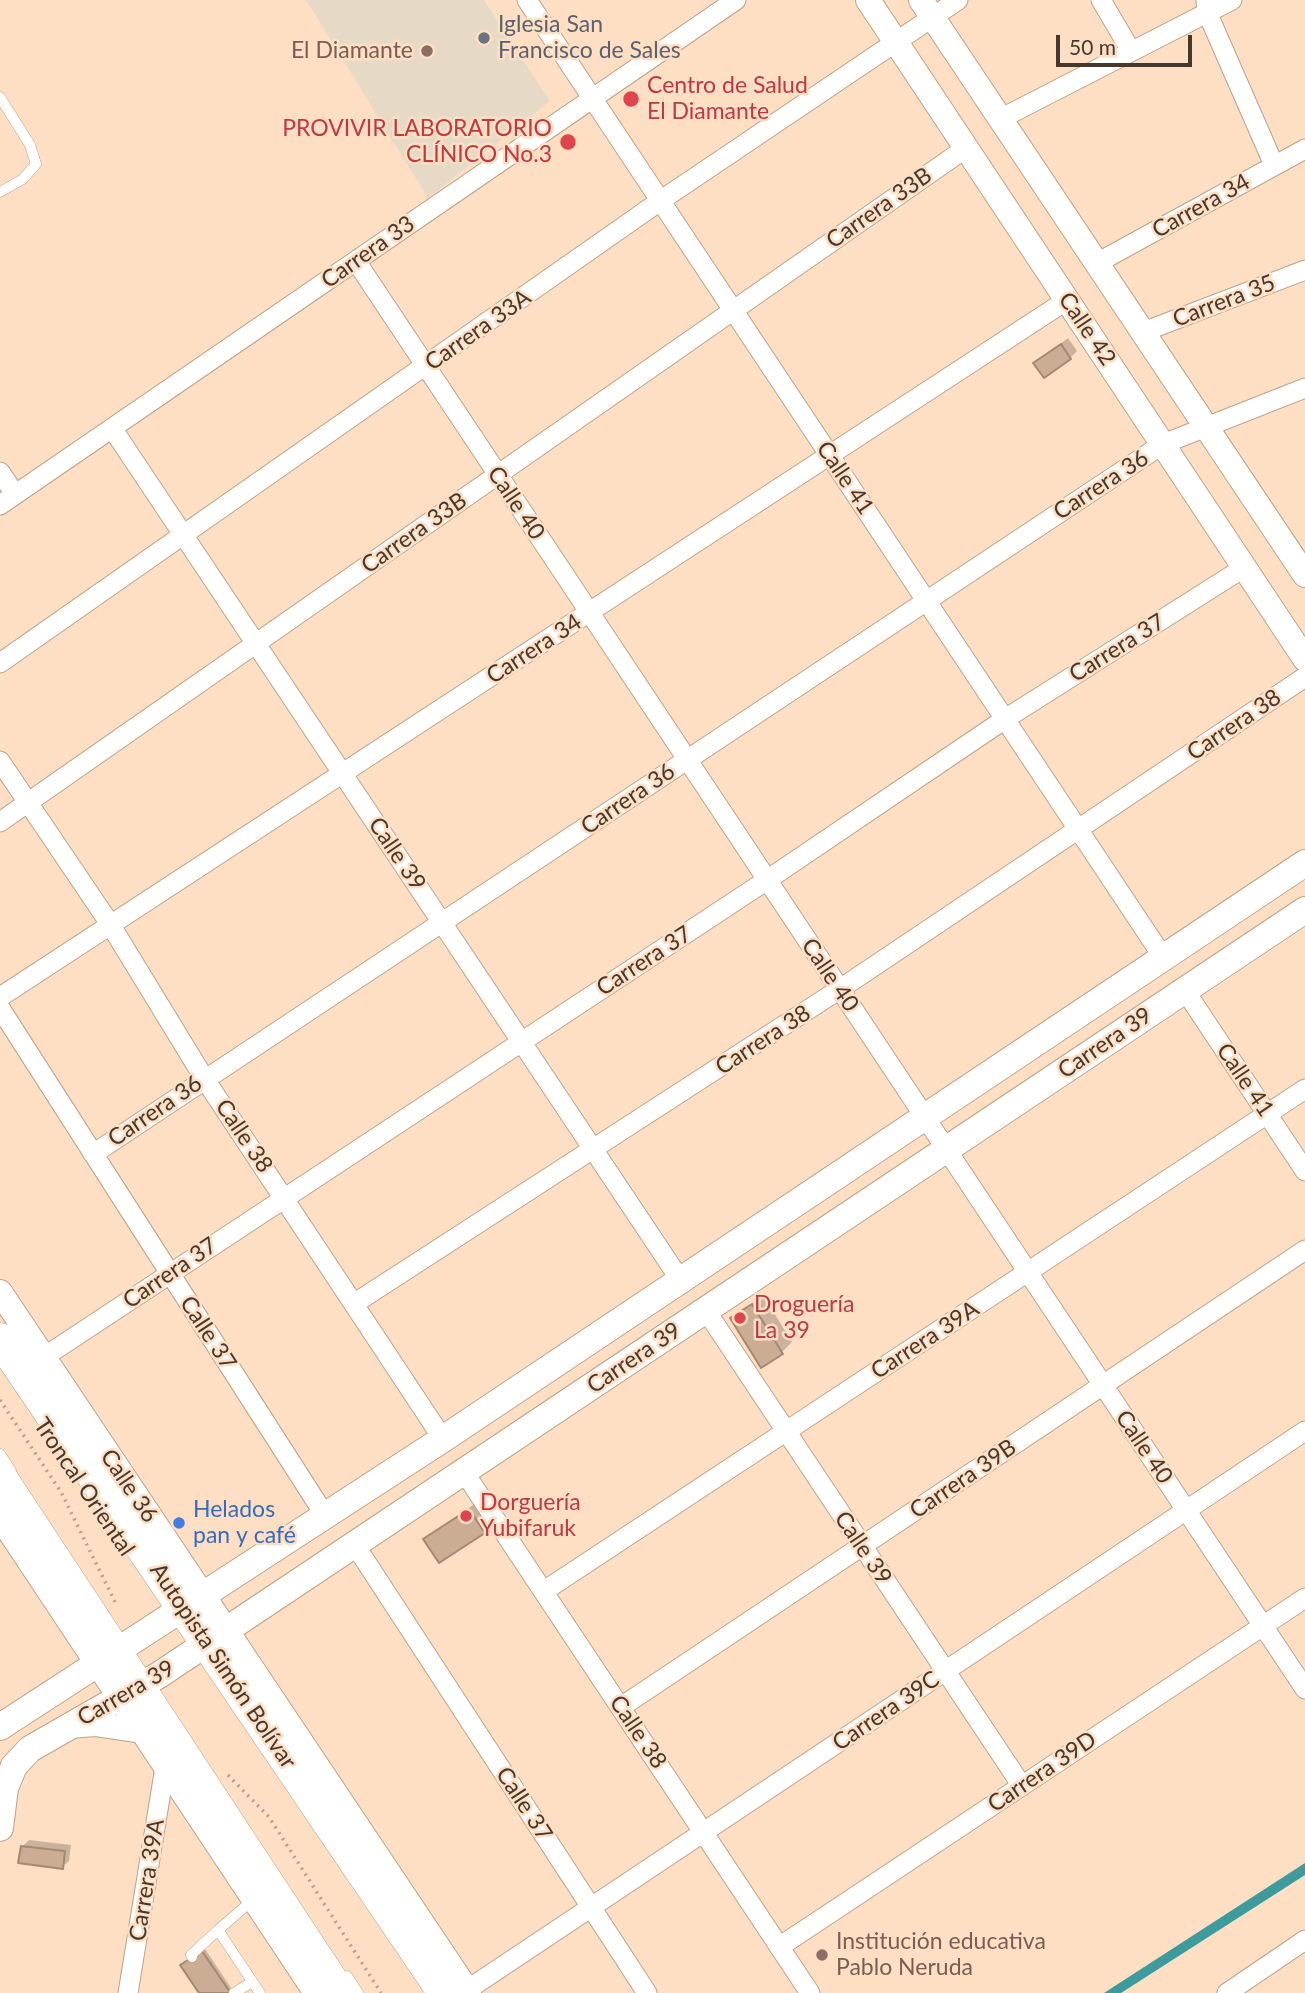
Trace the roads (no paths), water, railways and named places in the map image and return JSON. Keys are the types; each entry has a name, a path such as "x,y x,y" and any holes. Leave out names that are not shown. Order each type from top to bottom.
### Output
{"highway":[{"name":"Autopista Simón Bolívar","path":"0,1339 102,1466 193,1628 297,1756 460,1992"},
{"path":"7,1476 123,1649 142,1685 171,1754 342,1982"}],"main road":[{"name":"Carrera 39","path":"0,1828 2,1780 30,1749 142,1685 193,1628 326,1517 1305,863"},
{"name":"Carrera 39","path":"0,1727 123,1649 193,1628 355,1545 1305,910"}],"street":[{"name":"Calle 41","path":"527,0 1163,957"},
{"name":"Carrera 33","path":"8,500 591,97 736,0"},
{"name":"Calle 42","path":"868,0 1305,659"},
{"name":"Carrera 33A","path":"0,663 660,201 896,43 927,9 958,0"},
{"path":"1101,0 1130,51"},
{"path":"1000,119 1130,51 1206,6 1233,0"},
{"path":"1206,6 1274,165"},
{"name":"Calle 42","path":"927,9 1206,427 1301,560"},
{"name":"Carrera 33B","path":"0,821 966,148"},
{"name":"Carrera 34","path":"1097,264 1305,149"},
{"name":"Calle 40","path":"356,261 1305,1689"},
{"name":"Carrera 35","path":"1143,332 1305,270"},
{"name":"Carrera 34","path":"0,997 1067,300"},
{"path":"1163,444 1305,388"},
{"name":"Calle 39","path":"112,428 681,1281"},
{"name":"Carrera 36","path":"93,1154 1163,444"},
{"path":"0,472 8,500"},
{"name":"Carrera 37","path":"44,1357 169,1272 767,880 1004,719 1245,567"},
{"name":"Carrera 38","path":"355,1303 840,989 1305,677"},
{"name":"Calle 38","path":"0,761 110,924 204,1078 443,1439"},
{"name":"Calle 41","path":"1184,989 1305,1171"},
{"name":"Calle 37","path":"0,1009 326,1517"},
{"name":"Carrera 39A","path":"544,1591 1305,1089"},
{"name":"Carrera 39B","path":"621,1707 1305,1250"},
{"name":"Calle 36","path":"0,1292 44,1357 102,1466"},
{"name":"Calle 39","path":"705,1309 1022,1786"},
{"name":"Carrera 39C","path":"460,1992 1305,1431"},
{"name":"Calle 38","path":"464,1472 810,1993"},
{"path":"0,1517 123,1649"},
{"name":"Calle 37","path":"355,1545 647,1993"},
{"name":"Carrera 39D","path":"779,1947 1305,1598"},
{"path":"142,1685 142,1730"},
{"path":"69,1726 95,1724 142,1730 171,1754 254,1899 316,1993"},
{"name":"Carrera 39A","path":"128,1993 171,1754"},
{"path":"1227,1993 1305,1940"}],"lane":[{"path":"0,97 30,145 36,164 23,179 0,192"},
{"path":"0,1454 7,1476"},
{"path":"228,1696 376,1914"},
{"path":"192,1957 191,1955 254,1899"},
{"path":"218,1930 260,1993"},
{"path":"234,1993 252,1982"},
{"path":"342,1982 358,1993"}],"water":[{"path":"1305,1863 1305,1875 1121,1993 1104,1993"}],"place":[{"name":"Iglesia San Francisco de Sales","path":"484,38"},
{"name":"El Diamante","path":"427,51"},
{"name":"Centro de Salud El Diamante","path":"631,99"},
{"name":"PROVIVIR LABORATORIO CLÍNICO No.3","path":"568,142"},
{"name":"Droguería La 39","path":"740,1318"},
{"name":"Dorguería Yubifaruk","path":"466,1516"},
{"name":"Helados pan y café","path":"179,1523"},
{"name":"Institución educativa Pablo Neruda","path":"822,1955"}]}
